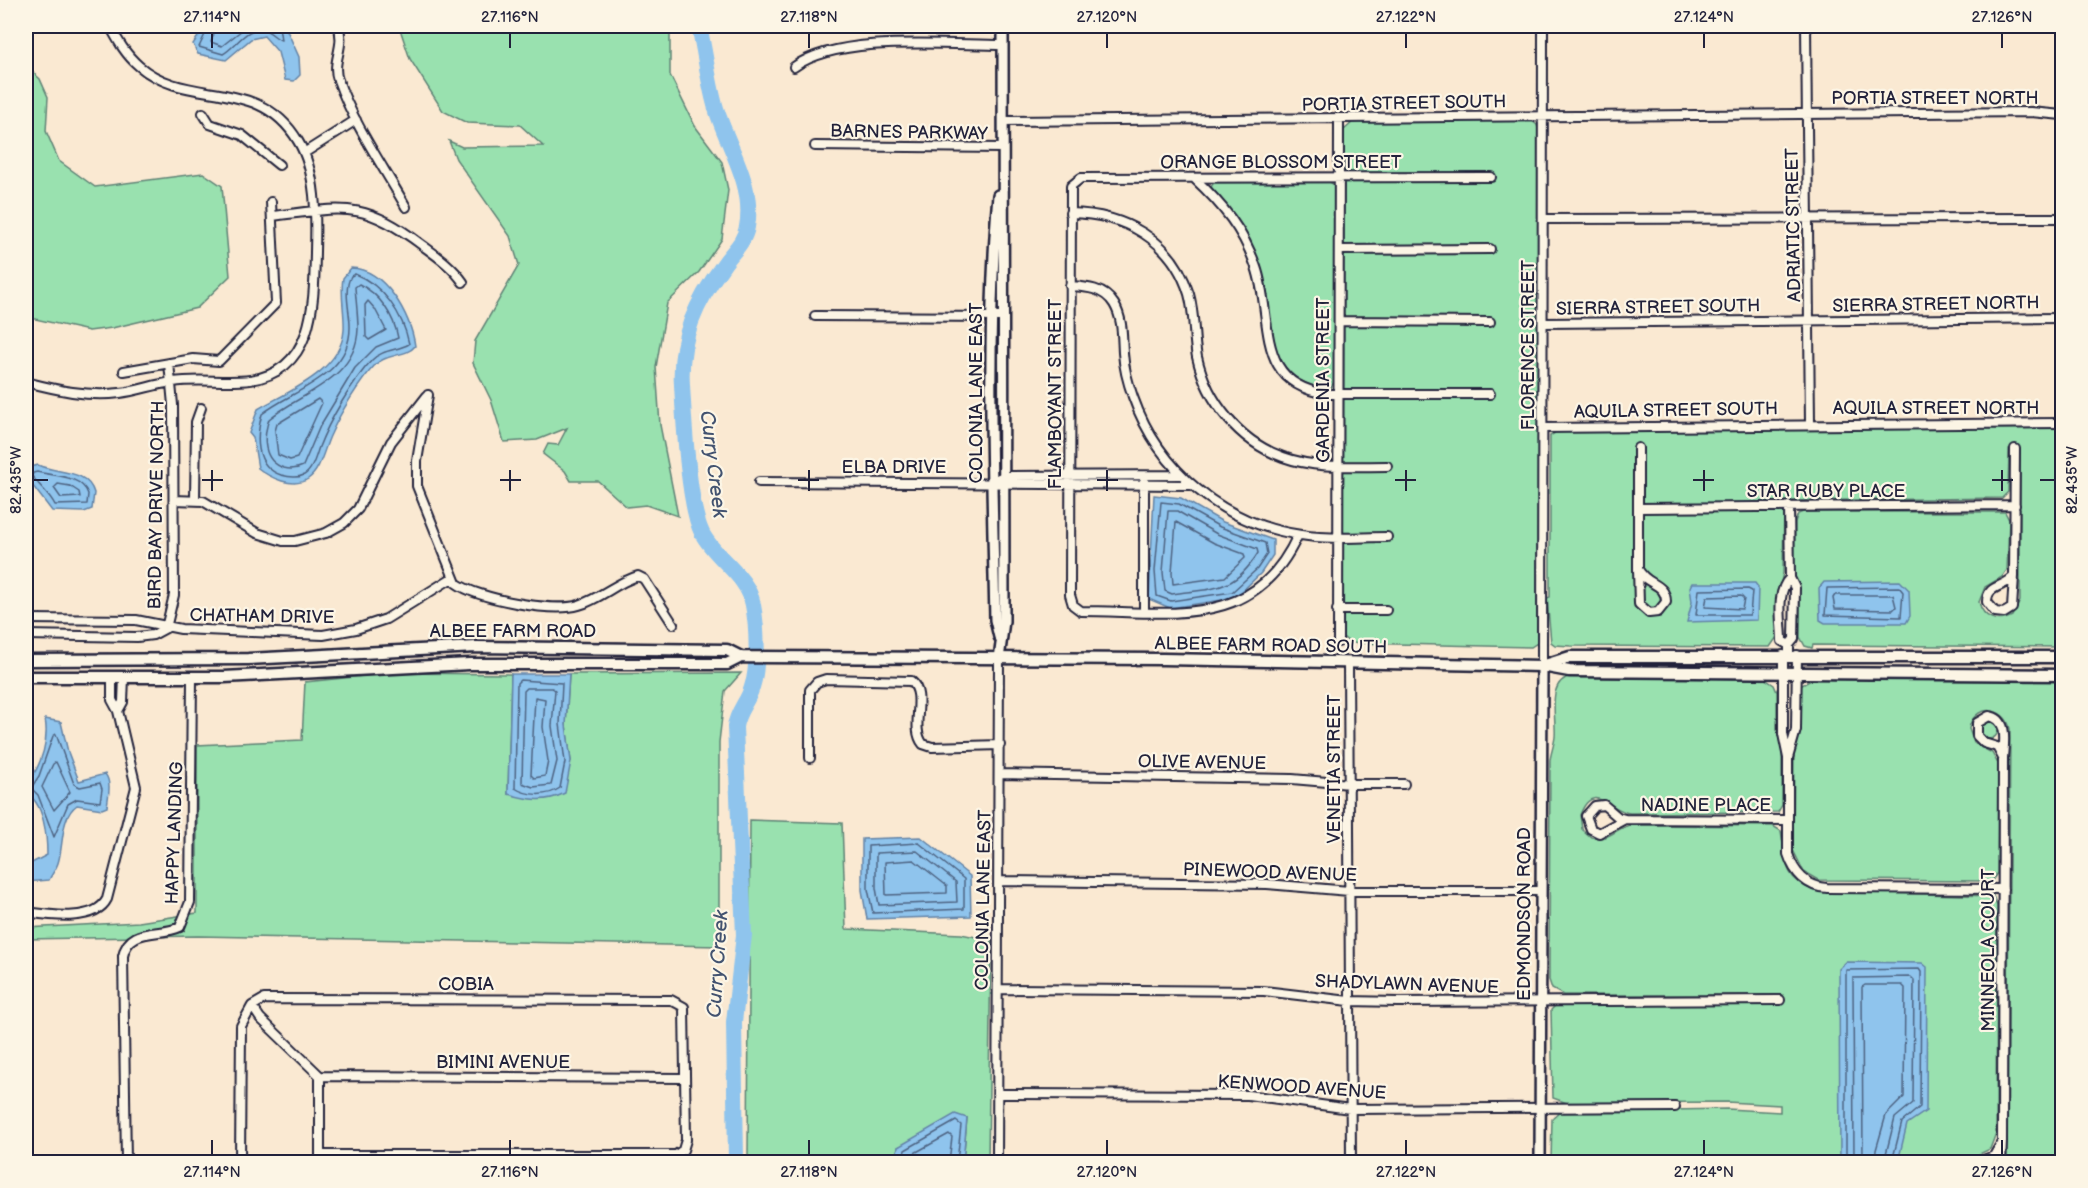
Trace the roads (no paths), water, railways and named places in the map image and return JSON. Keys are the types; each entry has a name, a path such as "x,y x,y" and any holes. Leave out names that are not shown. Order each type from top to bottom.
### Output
{"main road":[{"name":"ALBEE FARM ROAD","path":"26,660 200,660 430,648 609,647 727,650 741,657 999,659"},
{"name":"ALBEE FARM ROAD SOUTH","path":"1542,666 1570,657 1789,653 1836,656 2062,657"},
{"path":"149,677 176,670 307,666 312,663 312,655"},
{"name":"ALBEE FARM ROAD","path":"26,677 192,677 469,664 727,664 741,657"},
{"name":"ALBEE FARM ROAD SOUTH","path":"999,659 1542,666 1569,671 2062,675"}],"street":[{"name":"BIRD BAY DRIVE NORTH","path":"110,26 125,52 148,73 176,86 232,95 260,104 280,119 294,134 304,153 311,178 314,212 312,314 305,340 293,357 275,372 254,379 172,382"},
{"path":"338,26 343,37 337,77 356,120 406,207"},
{"name":"COLONIA LANE EAST","path":"1000,639 995,620 993,316 994,250 1003,121 1003,26"},
{"name":"FLORENCE STREET","path":"1542,666 1543,26"},
{"name":"ADRIATIC STREET","path":"1806,26 1810,423"},
{"path":"794,67 814,55 853,46 1003,45"},
{"path":"203,112 210,124 242,135 279,165"},
{"name":"PORTIA STREET NORTH","path":"1806,113 2031,112 2062,115"},
{"name":"PORTIA STREET SOUTH","path":"1003,121 1806,113"},
{"name":"GARDENIA STREET","path":"1338,642 1339,118"},
{"path":"304,153 356,120"},
{"name":"BARNES PARKWAY","path":"815,146 1002,148"},
{"name":"COLONIA LANE EAST","path":"998,1162 999,659 1004,621 1002,148"},
{"name":"ORANGE BLOSSOM STREET","path":"1073,182 1081,178 1491,177"},
{"path":"1194,178 1232,218 1251,253 1262,286 1269,347 1275,362 1301,387 1318,393 1338,394 1490,394"},
{"name":"FLAMBOYANT STREET","path":"1073,182 1070,191 1070,595 1073,605 1081,611 1144,611"},
{"path":"123,371 193,359 219,361 276,303 272,202"},
{"path":"272,216 349,208 384,219 451,267 463,282"},
{"path":"1070,213 1096,214 1121,220 1144,232 1166,252 1189,293 1197,357 1206,385 1229,420 1260,446 1282,457 1303,463 1387,466"},
{"path":"1544,219 2062,218"},
{"path":"1339,249 1490,249"},
{"path":"1070,286 1098,290 1114,304 1121,322 1125,363 1133,397 1152,437 1180,475 1191,485 1244,519 1298,535 1338,538 1387,537"},
{"path":"815,316 1004,316"},
{"name":"SIERRA STREET NORTH","path":"1809,321 2062,318"},
{"path":"1339,321 1490,322"},
{"name":"SIERRA STREET SOUTH","path":"1543,323 1809,321"},
{"name":"BIRD BAY DRIVE NORTH","path":"166,628 174,595 172,382 169,363"},
{"path":"26,382 66,392 96,395 120,393 172,382"},
{"path":"174,500 207,502 235,521 270,538 295,541 326,533 344,523 358,509 391,442 428,395 417,461 417,486 452,578 461,587 477,593 558,608 586,603 638,576 644,579 673,624"},
{"path":"195,500 196,422 201,408"},
{"name":"AQUILA STREET NORTH","path":"1810,423 2062,423"},
{"name":"AQUILA STREET SOUTH","path":"1543,428 1810,423"},
{"path":"1638,448 1638,569 1639,603 1649,613 1658,612 1666,602 1665,592 1646,581 1638,569"},
{"path":"2014,576 2009,583 1994,587 1988,593 1987,602 1995,612 2004,613 2012,608 2014,576 2015,449"},
{"path":"1144,475 1144,611 1203,610 1242,599 1262,586 1279,570 1298,535"},
{"path":"1004,481 1070,476 1180,475"},
{"path":"1004,481 1070,485 1191,485"},
{"name":"ELBA DRIVE","path":"759,482 1004,481"},
{"name":"STAR RUBY PLACE","path":"1638,508 2014,505"},
{"path":"1790,506 1790,578 1795,588 1794,639 1783,672 1783,734 1788,758 1787,820 1790,860 1801,877 1813,885 1827,888 2003,889"},
{"name":"CHATHAM DRIVE","path":"166,628 322,635 338,633 386,619 452,578"},
{"path":"1788,758 1795,735 1797,673 1782,641 1784,584 1790,578"},
{"path":"1337,610 1386,610"},
{"path":"1782,614 1794,613"},
{"path":"26,619 136,620 166,628"},
{"path":"26,634 137,638 153,635 166,628"},
{"name":"VENETIA STREET","path":"1348,663 1351,1162"},
{"name":"EDMONDSON ROAD","path":"1540,1162 1542,666"},
{"path":"26,912 88,913 98,910 106,902 136,788 118,711 112,700 112,677"},
{"path":"118,711 123,702 124,677"},
{"name":"HAPPY LANDING","path":"126,1162 123,956 128,943 138,935 180,927 190,902 192,677"},
{"path":"810,758 810,690 817,682 826,679 911,681 918,691 918,735 923,744 932,747 1000,745"},
{"path":"1783,716 1796,716"},
{"name":"MINNEOLA COURT","path":"2001,1162 2002,1142 2003,889 2003,758 2003,726 1994,716 1984,717 1977,723 1977,736 1984,743 1997,747 2003,758"},
{"name":"OLIVE AVENUE","path":"1000,774 1292,779 1350,784 1404,784"},
{"name":"NADINE PLACE","path":"1625,819 1599,833 1588,825 1586,816 1595,806 1604,805 1618,817 1625,819 1787,820"},
{"name":"PINEWOOD AVENUE","path":"999,881 1267,884 1349,891 1540,891"},
{"name":"SHADYLAWN AVENUE","path":"998,989 1264,991 1349,1000 1780,1000"},
{"name":"COBIA","path":"252,1006 270,999 671,1000 681,1003 685,1011 685,1078"},
{"path":"240,1162 240,1033 243,1019 252,1006 260,1018 320,1076 320,1159 679,1154 686,1140 685,1078"},
{"name":"BIMINI AVENUE","path":"320,1076 685,1078"},
{"name":"KENWOOD AVENUE","path":"998,1094 1248,1095 1350,1108 1676,1107"},
{"path":"1978,1162 1994,1156 2002,1142"}],"water":[{"path":"205,26 285,26 299,57 300,75 294,81 285,80 278,52 264,36 251,39 226,60 198,54 193,44"},
{"path":"351,268 363,270 375,276 385,285 402,308 415,346 407,352 380,361 369,372 340,417 312,475 302,482 282,481 258,468 253,438 249,433 258,409 312,378 334,357 341,344 344,330 343,278"},
{"path":"38,465 85,479 94,493 92,509 84,512 52,511 26,477 26,468"},
{"path":"1154,495 1181,498 1223,522 1273,540 1273,555 1261,573 1235,598 1170,608 1149,599"},
{"path":"1900,581 1909,590 1910,616 1906,623 1825,623 1820,620 1819,588 1824,582"},
{"path":"1692,583 1755,583 1758,587 1757,620 1687,622 1692,602 1690,587"},
{"path":"511,674 569,674 566,725 571,761 565,793 558,796 537,800 508,794"},
{"path":"45,719 61,722 68,752 79,781 105,774 109,794 107,807 102,809 77,805 72,810 65,824 58,863 49,880 26,882 26,866 47,855 41,812 32,798 26,794 26,780 29,781 34,774 43,751 46,735"},
{"path":"921,837 970,876 971,916 867,919 862,890 862,839"},
{"path":"1846,962 1922,963 1927,967 1926,1111 1907,1124 1898,1162 1840,1162 1839,969"},
{"path":"955,1114 967,1118 963,1162 895,1162 898,1147"}],"waterway":[{"name":"Curry Creek","path":"699,26 715,105 743,180 748,211 747,227 743,238 705,292 691,321 683,352 682,368 688,461 697,520 708,542 738,576 750,594 756,635 754,679 735,727 744,935 734,1022 736,1162"}]}
